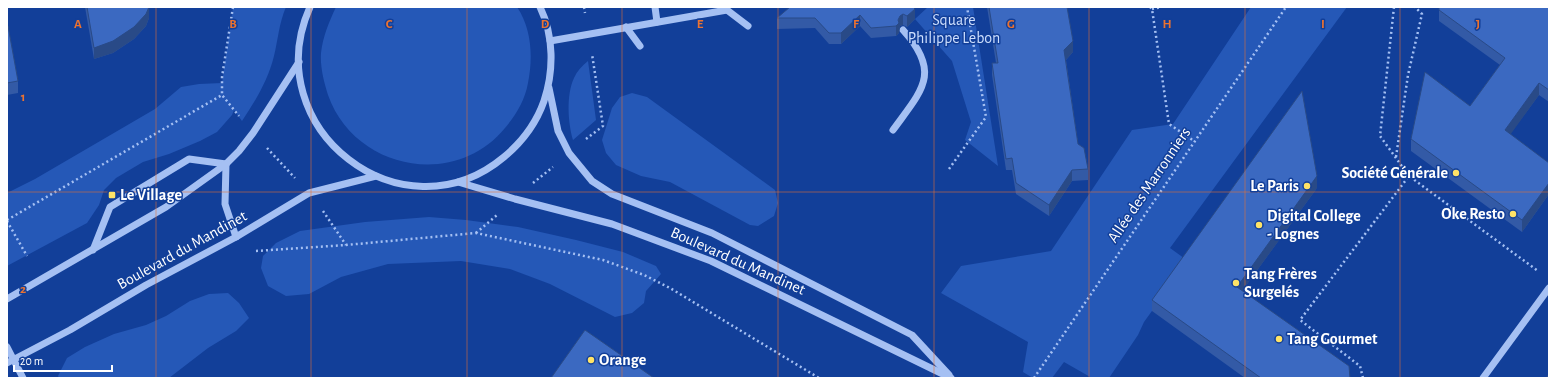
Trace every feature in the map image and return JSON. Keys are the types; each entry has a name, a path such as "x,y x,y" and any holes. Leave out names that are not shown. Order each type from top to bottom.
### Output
{"street":[{"path":"310,7 300,40 299,62 303,92 308,110 320,131 340,153 355,165 376,176 396,183 416,186 437,186 458,182 479,174 516,148 530,130 541,110 548,88 551,64 550,41 544,16 540,7"},
{"path":"655,7 657,22"},
{"path":"550,41 727,8 748,26"},
{"path":"626,27 640,46"},
{"path":"893,130 924,84 925,70 921,55 915,43 903,30"},
{"path":"7,299 166,207 226,164 239,151 253,133 299,62"},
{"name":"Boulevard du Mandinet","path":"548,88 558,131 569,153 592,181 612,194 712,233 912,335 951,378"},
{"path":"93,250 110,207 189,159 226,164"},
{"path":"226,164 225,204 236,237"},
{"name":"Boulevard du Mandinet","path":"10,361 236,237 309,193 376,176"},
{"name":"Boulevard du Mandinet","path":"458,182 612,224 711,261 951,378"},
{"path":"1483,378 1549,288"},
{"path":"7,347 10,361 23,378"}],"path":[{"path":"948,170 986,117 967,7"},
{"path":"1161,7 1151,8 1169,124 1194,141"},
{"name":"Allée des Marronniers","path":"1034,378 1286,7"},
{"path":"1394,7 1380,136 1409,176 1543,275"},
{"path":"1396,158 1408,75 1422,14 1415,7"},
{"path":"27,256 7,220 222,95"},
{"path":"1363,378 1360,366 1300,320 1409,176"},
{"path":"254,251 346,245 476,233 603,260 644,275 670,288 819,378"}],"green space":[{"path":"233,7 286,7 274,56 265,82 257,98 242,121 234,110 232,115 217,132 169,154 143,162 116,178 104,190 99,205 87,223 7,266 7,193 35,179 155,109 181,87 199,84 222,83"},
{"path":"336,7 517,7 526,25 531,54 528,83 520,107 505,128 484,147 459,159 433,164 407,162 382,154 359,140 341,120 328,95 322,69 321,53 323,41"},
{"name":"Square Philippe Lebon","path":"928,7 973,7 998,166 965,140 971,122 952,61 915,19"},
{"path":"1251,7 1347,7 1170,248 1188,261 1144,322 1138,335 1109,378 1092,378 1064,362 1052,378 1033,378 1023,372 1028,342 941,293 961,266 1051,251 1132,130 1173,124"},
{"path":"588,61 596,120 573,140 569,117 571,85 575,75"},
{"path":"632,93 647,97 775,190 778,203 774,216 758,226 750,225 670,182 641,176 616,165 606,153 602,140 612,108 620,97"},
{"path":"429,217 518,227 576,240 623,252 656,266 661,274 646,291 644,303 632,313 615,317 550,284 510,269 461,261 388,264 341,277 309,294 286,296 268,286 261,268 263,256 276,243 300,231 365,222"},
{"path":"228,293 239,303 249,318 236,331 208,348 169,378 59,378 58,376 67,358 85,347 114,334 146,325 166,316 190,301 209,294"}],"building":[{"path":"87,7 149,7 146,14 134,27 113,41 94,48"},
{"path":"790,7 913,7 915,9 907,16 903,14 900,16 898,20 899,23 896,26 871,28 860,15 841,33 829,33 815,18 777,18"},
{"path":"989,7 1067,7 1073,41 1064,50 1078,144 1084,148 1088,169 1072,170 1049,205 1016,183 1012,158 1006,159 992,63 998,63"},
{"path":"1439,7 1549,7 1549,90 1539,83 1505,130 1549,163 1549,183 1522,220 1411,139 1425,72 1470,106 1505,58 1439,10"},
{"path":"7,26 18,81 7,83"},
{"path":"1302,91 1317,176 1237,287 1349,366 1350,378 1261,378 1152,300"},
{"path":"585,330 654,378 551,378"}],"place":[{"name":"Société Générale","path":"1456,173"},
{"name":"Le Paris","path":"1307,186"},
{"name":"Le Village","path":"112,195"},
{"name":"Oke Resto","path":"1513,214"},
{"name":"Digital College - Lognes","path":"1259,225"},
{"name":"Tang Frères Surgelés","path":"1236,283"},
{"name":"Tang Gourmet","path":"1279,339"},
{"name":"Orange","path":"591,360"}]}
